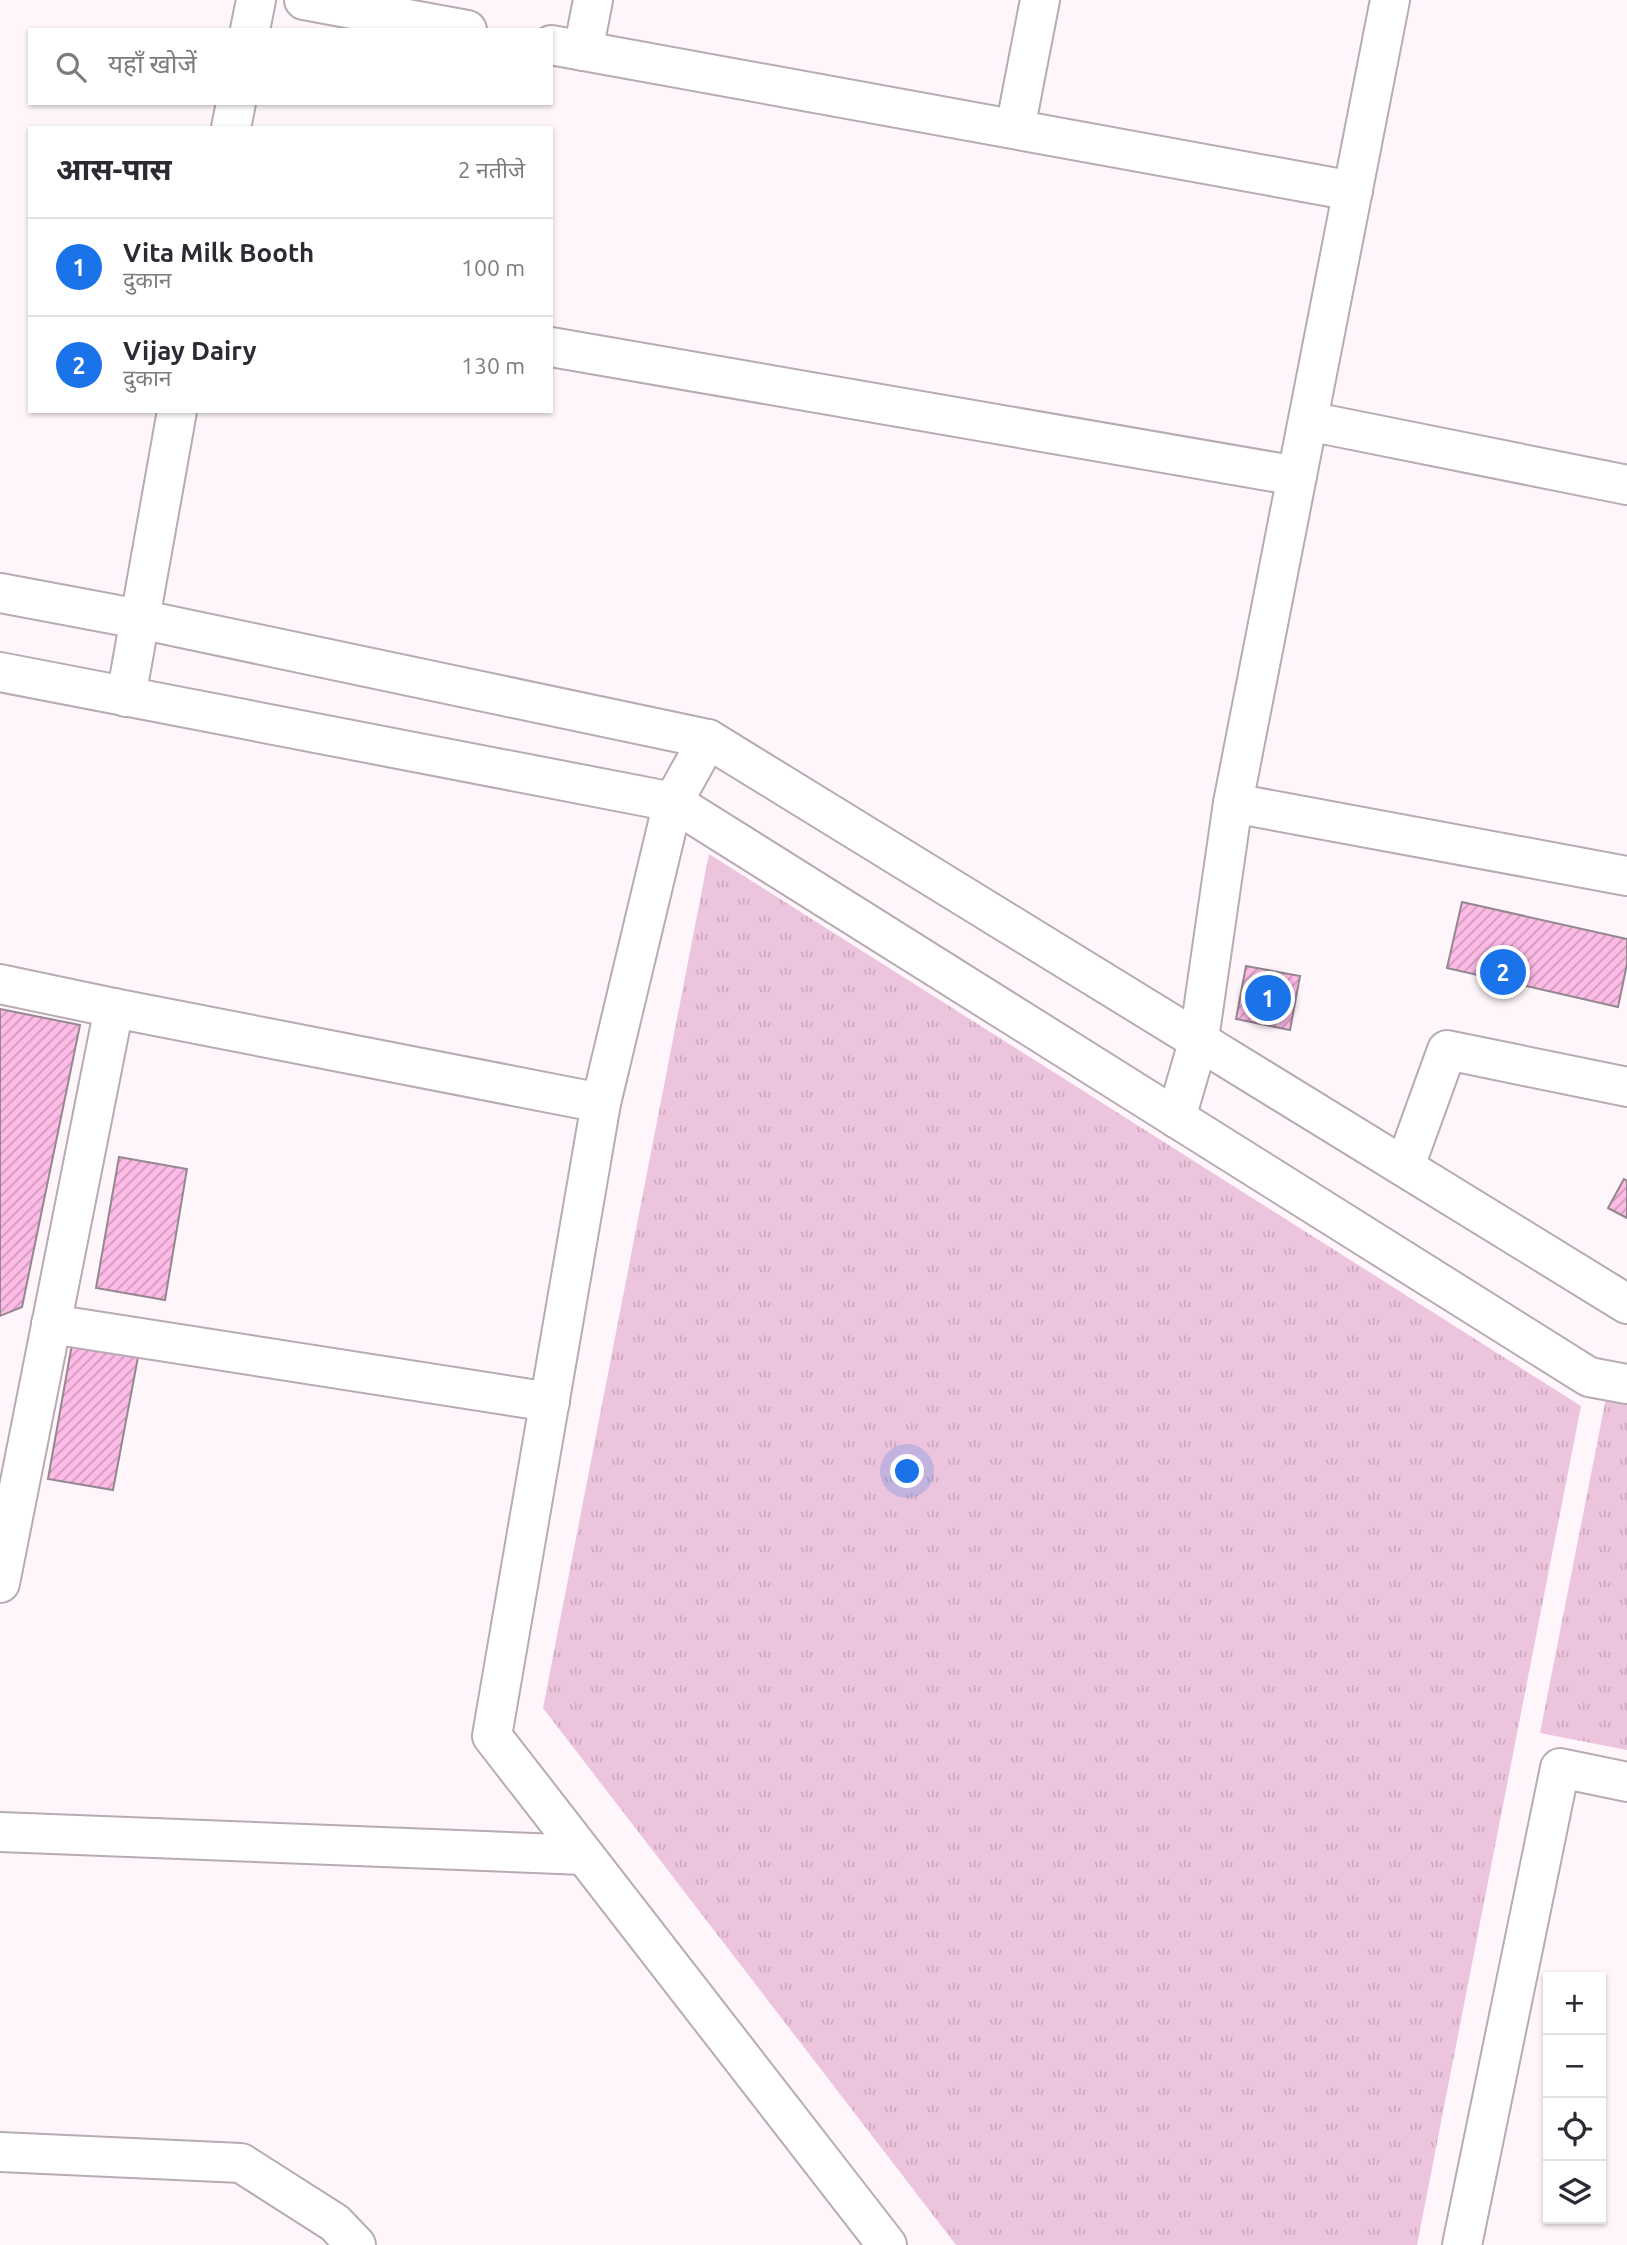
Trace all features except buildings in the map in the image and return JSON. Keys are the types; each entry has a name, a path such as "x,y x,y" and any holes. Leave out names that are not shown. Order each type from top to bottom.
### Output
{"street":[{"path":"250,28 256,0"},
{"path":"304,0 456,28"},
{"path":"593,0 567,48 1353,191"},
{"path":"1015,129 1040,0"},
{"path":"1176,1118 1199,1039 1233,803 1390,0"},
{"path":"231,126 236,105"},
{"path":"553,347 1297,476"},
{"path":"125,697 177,413"},
{"path":"1308,421 1627,485"},
{"path":"0,593 139,619 708,739 1627,1304"},
{"path":"0,672 673,802 1589,1377 1627,1384"},
{"path":"708,739 673,802 601,1103 492,1736 887,2245"},
{"path":"1233,803 1627,876"},
{"path":"0,984 601,1103"},
{"path":"0,1583 114,1008"},
{"path":"1405,1166 1447,1050 1627,1087"},
{"path":"51,1324 550,1402"},
{"path":"1462,2245 1560,1768 1627,1782"},
{"path":"0,1832 584,1855"},
{"path":"0,2152 241,2164 335,2223 356,2245"}],"green space":[{"path":"709,854 1581,1406 1417,2245 956,2245 543,1708"},
{"path":"1606,1398 1627,1402 1627,1750 1540,1733"}],"place":[{"name":"Vijay Dairy","path":"1503,972"},
{"name":"Vita Milk Booth","path":"1268,998"}]}
